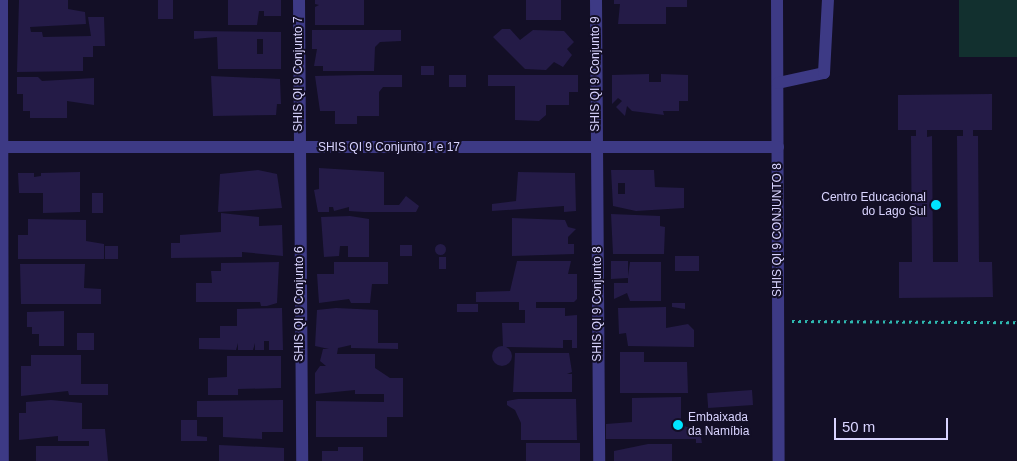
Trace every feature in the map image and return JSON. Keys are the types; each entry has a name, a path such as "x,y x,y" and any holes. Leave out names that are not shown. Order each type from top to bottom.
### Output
{"street":[{"path":"2,0 3,461"},
{"name":"SHIS QI 9 Conjunto 7","path":"299,0 299,148"},
{"name":"SHIS QI 9 Conjunto 9","path":"596,0 596,147"},
{"name":"SHIS QI 9 CONJUNTO 8","path":"777,0 779,461"},
{"path":"778,83 824,73 828,0"},
{"name":"SHIS QI 9 Conjunto 1 e 17","path":"2,147 778,147"},
{"name":"SHIS QI 9 Conjunto 8","path":"596,147 599,461"},
{"name":"SHIS QI 9 Conjunto 6","path":"299,148 302,461"}],"path":[{"path":"778,321 1017,322"}],"green space":[{"path":"959,0 1017,0 1017,57 959,57"}],"building":[{"path":"19,0 68,0 68,9 85,12 86,24 30,27 31,32 42,32 43,37 91,36 88,17 104,17 105,46 93,46 93,57 83,57 83,71 17,72"},
{"path":"158,0 173,0 173,19 158,19"},
{"path":"228,0 281,0 281,16 264,16 264,11 259,11 257,25 228,25"},
{"path":"315,0 364,0 364,25 315,25 315,7 319,5 315,4"},
{"path":"526,0 561,0 561,20 526,20"},
{"path":"614,0 687,0 687,7 666,7 666,24 618,24 620,4 614,4"},
{"path":"502,29 510,29 520,40 533,30 564,31 574,42 567,49 572,55 563,67 554,62 546,70 525,69 493,37"},
{"path":"312,30 401,30 401,41 380,42 375,47 374,71 323,71 323,66 314,66 317,49 312,49"},
{"path":"194,31 281,32 281,69 218,69 217,37 194,39","holes":["257,39 263,39 263,54 257,54"]},
{"path":"421,66 434,66 434,75 421,75"},
{"path":"649,74 649,82 661,82 661,74 688,75 688,101 679,101 679,111 663,111 664,115 632,111 627,106 625,116 616,107 622,101 618,98 612,104 612,75"},
{"path":"402,75 402,87 383,87 379,92 379,116 357,116 357,124 335,124 335,111 320,111 315,76"},
{"path":"449,75 466,75 466,87 449,87"},
{"path":"488,75 578,75 578,92 569,92 569,105 546,105 546,115 539,121 515,120 515,86 488,86"},
{"path":"211,76 280,79 281,104 277,104 276,115 213,116"},
{"path":"17,77 38,77 42,81 94,78 94,105 67,101 67,118 30,118 30,111 23,111 23,94 17,94"},
{"path":"992,94 992,130 973,130 973,136 978,136 979,262 992,262 993,297 899,298 899,262 912,262 911,136 916,136 916,130 898,130 898,95","holes":["927,130 963,130 963,136 957,136 958,262 933,262 932,136 927,137"]},
{"path":"319,168 384,172 384,205 399,205 406,196 419,206 416,212 349,211 349,207 334,211 333,207 329,207 329,212 318,212 314,190 319,189"},
{"path":"258,170 277,174 282,208 218,212 220,174"},
{"path":"611,170 654,170 655,187 684,188 684,208 636,211 613,206","holes":["618,183 625,183 625,194 618,194"]},
{"path":"80,172 80,212 43,213 43,193 19,193 18,173 34,173 34,177 41,176 41,173"},
{"path":"518,172 575,173 576,211 564,212 564,206 492,211 492,204 516,201"},
{"path":"92,193 103,193 103,213 92,213"},
{"path":"221,213 259,217 259,226 282,225 283,256 242,252 242,257 171,258 171,243 180,243 180,235 221,232"},
{"path":"611,214 660,216 660,226 665,227 664,254 613,254"},
{"path":"350,216 369,219 369,257 348,257 348,246 340,246 339,256 324,257 321,217"},
{"path":"512,218 565,220 568,227 576,229 568,237 568,244 574,244 574,254 512,256"},
{"path":"28,219 86,220 86,241 104,244 104,259 18,259 18,235 28,235"},
{"path":"440,243 446,249 440,255 434,249"},
{"path":"400,245 412,245 412,256 400,256"},
{"path":"105,246 118,246 118,259 105,259"},
{"path":"675,256 699,256 699,271 675,271"},
{"path":"439,257 446,257 446,269 439,269"},
{"path":"517,261 571,261 568,274 577,274 577,299 574,302 536,302 536,308 565,308 565,316 577,315 577,348 572,348 572,340 563,340 563,348 503,347 502,323 525,323 525,310 519,310 519,302 476,302 476,292 510,291"},
{"path":"611,261 628,261 628,276 630,262 661,262 661,301 630,301 627,293 614,299 614,283 628,283 628,278 611,279"},
{"path":"279,262 277,303 261,306 260,302 196,302 196,283 212,283 211,271 221,271 221,263"},
{"path":"334,262 388,262 388,284 372,284 370,303 351,303 349,299 319,303 317,274 334,274"},
{"path":"20,264 85,264 84,288 101,289 101,304 21,304"},
{"path":"672,303 685,303 685,309 672,307"},
{"path":"457,304 478,304 478,312 457,312"},
{"path":"666,307 666,328 688,324 694,330 694,347 628,346 626,333 619,334 618,308"},
{"path":"282,308 283,350 269,350 269,341 264,341 264,350 255,350 255,343 253,350 238,350 238,343 236,350 199,349 199,338 220,338 220,326 237,326 237,309"},
{"path":"336,308 378,310 378,343 398,343 398,349 351,348 351,345 338,348 337,354 375,354 375,368 390,378 403,378 403,417 387,417 387,437 316,437 316,401 384,402 384,394 355,394 355,390 315,394 315,373 320,366 326,366 320,361 323,349 329,349 315,346 317,310"},
{"path":"64,311 64,346 39,346 39,334 32,334 32,327 27,327 27,312"},
{"path":"77,333 94,333 94,350 77,350"},
{"path":"502,346 509,349 512,356 509,363 502,366 495,363 492,356 495,349"},
{"path":"620,352 644,352 644,362 687,362 688,393 620,393"},
{"path":"515,353 569,353 572,372 567,374 572,374 572,392 513,392"},
{"path":"31,355 81,355 81,384 108,384 108,395 69,395 68,391 21,396 21,366 31,366"},
{"path":"227,356 281,356 281,388 238,389 238,395 208,395 208,378 227,377"},
{"path":"752,390 753,405 708,408 707,393"},
{"path":"681,397 681,421 686,427 699,427 702,443 696,443 696,439 606,439 606,424 632,422 632,398"},
{"path":"518,399 576,399 577,440 521,440 521,423 515,410 507,405 507,401"},
{"path":"51,400 82,403 82,429 105,429 108,461 36,461 36,446 89,446 89,441 58,441 58,436 19,440 19,413 26,413 26,402"},
{"path":"283,400 283,432 262,432 262,439 223,437 223,417 197,417 197,401"},
{"path":"181,420 197,420 197,436 207,437 207,441 181,441"},
{"path":"526,443 580,443 580,461 526,461"},
{"path":"648,444 672,444 672,461 614,461 614,451"},
{"path":"219,445 284,448 284,461 219,461"},
{"path":"338,447 363,447 363,461 322,461 322,451 338,451"}],"place":[{"name":"Centro Educacional do Lago Sul","path":"936,205"},
{"name":"Embaixada da Namíbia","path":"678,425"}]}
